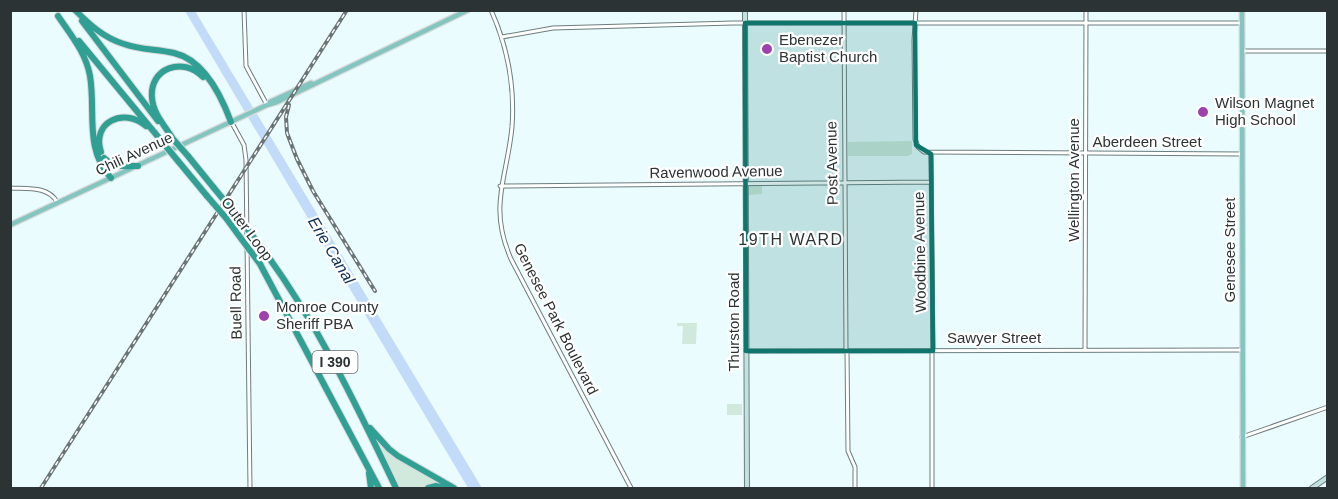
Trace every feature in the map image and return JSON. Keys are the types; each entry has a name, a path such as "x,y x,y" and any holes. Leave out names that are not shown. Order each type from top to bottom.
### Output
{"highway":[{"path":"75,10 95,29 114,40 134,47 173,53 196,63 209,79 231,122"},
{"name":"Outer Loop","path":"75,10 127,83 259,244 310,319 336,363 396,489"},
{"path":"56,13 86,60 91,85 92,137 107,174 111,178"},
{"name":"Outer Loop","path":"56,13 226,218 260,264 380,489"},
{"path":"173,139 155,111 152,94 153,85 158,76 174,66 192,68 202,76 231,122"},
{"path":"111,178 100,149 99,137 104,128 111,121 120,117 134,118 154,131"},
{"path":"104,158 114,165 138,166"},
{"path":"361,415 389,449 454,489"},
{"path":"368,467 371,489"},
{"path":"428,489 436,486 446,489"}],"main road":[{"name":"Chili Avenue","path":"10,225 468,10"},
{"name":"Thurston Road","path":"745,10 747,489"},
{"name":"Genesee Street","path":"1242,10 1243,489"},
{"path":"1312,489 1328,477"}],"street":[{"path":"244,10 246,66 267,105"},
{"name":"Genesee Park Boulevard","path":"491,10 502,36 510,71 513,107 511,138 500,186 500,222 507,250 631,489"},
{"name":"Post Avenue","path":"844,10 848,453 855,467 855,489"},
{"path":"916,10 915,140 921,150 931,153"},
{"name":"Wellington Avenue","path":"1085,350 1086,10"},
{"path":"502,36 553,28 745,23 1242,23"},
{"path":"1242,51 1328,51"},
{"name":"Buell Road","path":"231,122 244,145 246,160 250,489"},
{"name":"Aberdeen Street","path":"931,153 1242,154"},
{"name":"Woodbine Avenue","path":"931,153 932,489"},
{"name":"Ravenwood Avenue","path":"500,186 931,182"},
{"path":"10,188 47,191 57,202"},
{"name":"Sawyer Street","path":"746,351 1242,350"},
{"path":"1242,437 1328,406"}],"highlighted area":[{"path":"745,23 915,23 916,145 931,154 933,351 746,351"}],"green space":[{"path":"912,141 912,154 908,156 848,156 848,142"},
{"path":"749,185 762,185 762,194 748,195"},
{"path":"677,323 697,323 696,344 682,344 683,326 677,326"},
{"path":"727,404 742,404 742,415 727,415"},
{"path":"377,439 442,484 423,488 400,488"}],"water":[{"name":"Erie Canal","path":"185,11 195,11 482,488 468,488"}],"railway":[{"path":"41,488 347,10"},
{"path":"289,105 286,117 287,133 297,159 313,191 375,291"}],"place":[{"name":"Ebenezer Baptist Church","path":"767,49"},
{"name":"Wilson Magnet High School","path":"1203,112"},
{"name":"Monroe County Sheriff PBA","path":"264,316"}],"district":[{"name":"19TH WARD","path":"791,239"}]}
